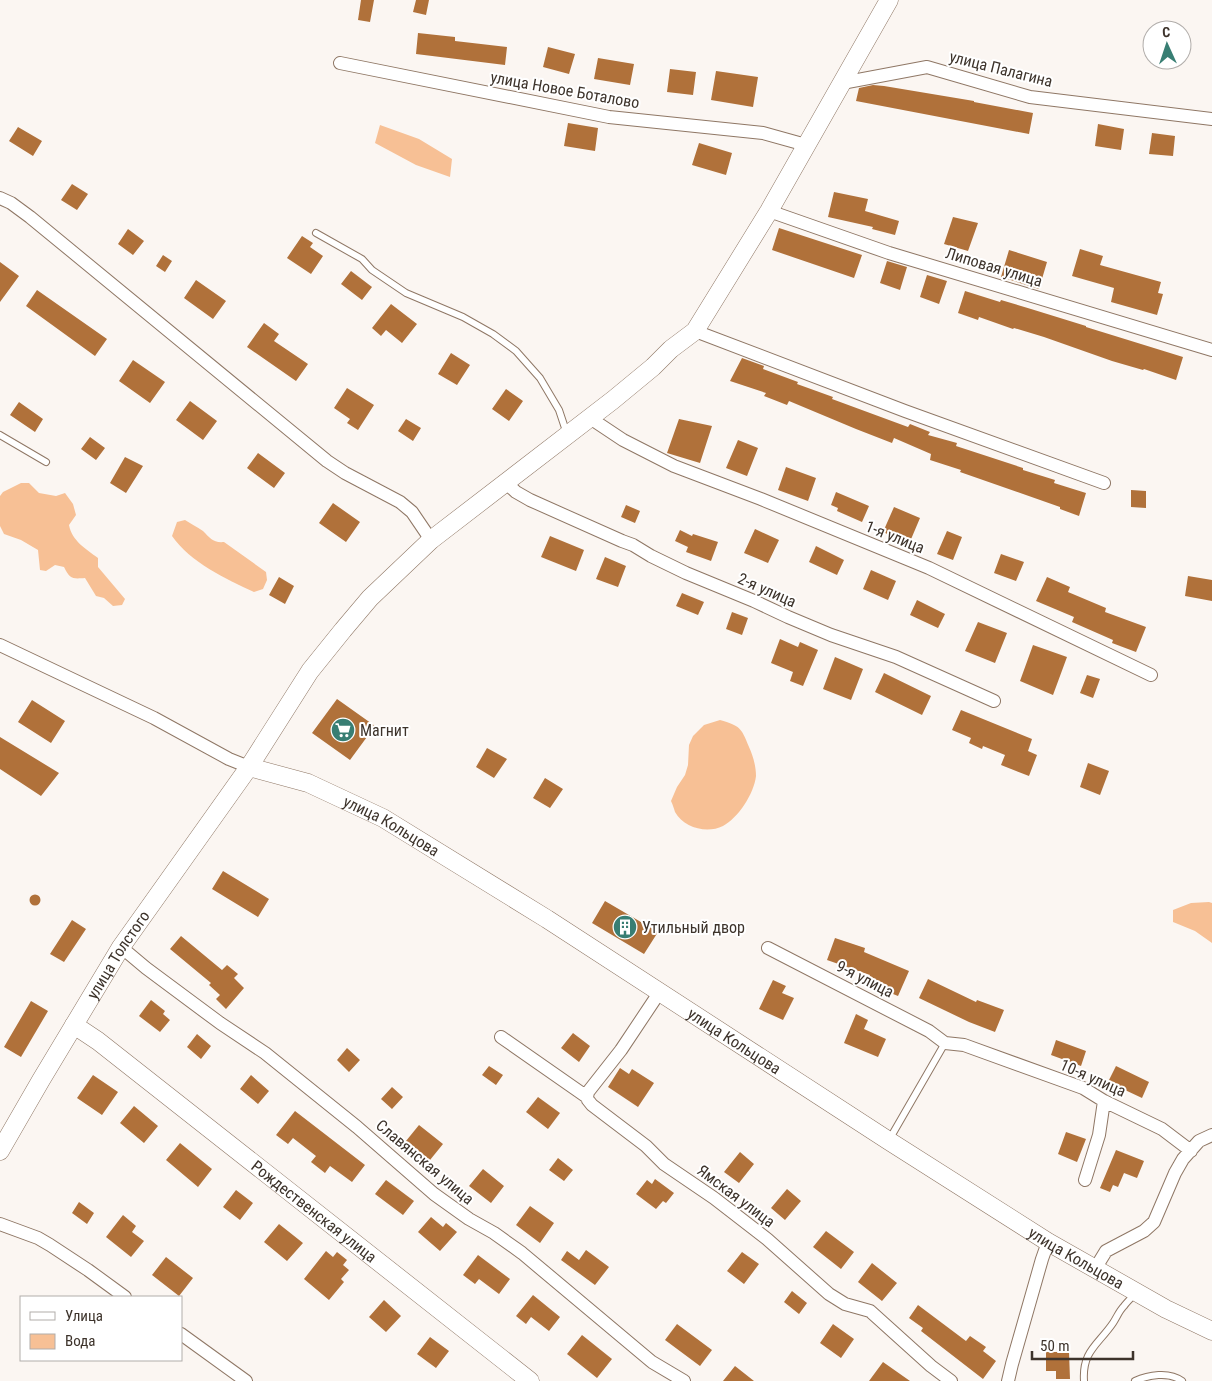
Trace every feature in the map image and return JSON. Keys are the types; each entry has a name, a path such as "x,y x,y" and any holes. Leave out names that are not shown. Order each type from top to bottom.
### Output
{"street":[{"path":"889,0 769,211 695,331 914,414 1104,483"},
{"name":"улица Новое Боталово","path":"340,63 609,117 764,133 806,145"},
{"name":"улица Палагина","path":"842,82 927,67 1030,97 1212,119"},
{"path":"0,198 11,203 30,217 327,461 345,474 400,502 412,512 431,540"},
{"name":"Липовая улица","path":"769,211 889,253 1212,349"},
{"name":"улица Толстого","path":"0,1151 121,947 249,767 310,671 370,598 431,540 590,418 653,367 671,348 695,331"},
{"name":"1-я улица","path":"590,418 623,440 674,466 761,499 929,568 1151,675"},
{"name":"2-я улица","path":"505,482 516,492 530,500 633,545 686,573 754,600 831,635 896,656 994,701"},
{"path":"0,645 154,718 229,759 249,767"},
{"name":"улица Кольцова","path":"249,767 308,783 383,818 547,919 888,1141 1048,1242 1166,1309 1212,1331"},
{"name":"Славянская улица","path":"121,947 220,1024 265,1053 357,1127 434,1194 469,1219 494,1232 522,1253 652,1362 684,1381"},
{"name":"9-я улица","path":"768,948 874,1001 929,1031 945,1043"},
{"path":"587,1097 588,1092 621,1050 659,992"},
{"name":"Рождественская улица","path":"74,1025 98,1041 530,1381"},
{"name":"Ямская улица","path":"501,1036 587,1097 592,1105 646,1146 664,1164 714,1198 767,1239 829,1294 845,1304 870,1311 931,1366 951,1381"},
{"name":"10-я улица","path":"945,1043 964,1045 1083,1088 1104,1101 1162,1129 1191,1151"},
{"path":"1085,1180 1099,1135 1104,1101"},
{"path":"1095,1269 1106,1251 1144,1231 1154,1222 1183,1159 1199,1140 1212,1135"},
{"path":"0,1224 44,1242 88,1270 124,1296"},
{"path":"1008,1381 1048,1242"},
{"path":"182,1335 246,1381"}],"lane":[{"path":"316,233 362,259 372,270 406,293 463,318 493,334 516,352 540,378 559,410 567,435"},
{"path":"0,435 46,462"},
{"path":"888,1141 945,1043"},
{"path":"1084,1381 1083,1372 1091,1350 1113,1323 1123,1306 1137,1292"},
{"path":"1135,1381 1166,1375 1179,1378 1182,1381"}],"water":[{"path":"380,125 419,139 452,159 450,177 416,165 375,143"},
{"path":"21,483 29,483 39,493 56,496 65,493 73,504 76,515 69,525 73,536 98,558 98,567 125,599 122,605 113,606 104,598 96,596 85,578 72,577 64,567 55,565 46,571 40,570 38,550 21,540 4,534 0,526 0,496 3,492"},
{"path":"185,520 203,531 212,540 224,542 266,572 267,580 263,589 254,592 243,587 209,569 188,554 172,536 177,522"},
{"path":"720,720 736,726 742,731 753,757 756,776 755,783 749,798 729,822 717,828 696,828 679,818 671,801 685,775 688,765 689,745 693,736 704,725"},
{"path":"1191,903 1212,903 1212,943 1195,931 1173,922 1173,910"}],"building":[{"path":"361,0 374,0 370,22 358,20"},
{"path":"416,0 429,0 426,15 413,12"},
{"path":"418,33 455,37 455,41 507,47 505,65 416,54"},
{"path":"548,47 575,54 569,74 543,67"},
{"path":"598,58 634,64 630,85 594,79"},
{"path":"670,69 696,72 693,95 667,92"},
{"path":"716,71 758,77 753,107 711,100"},
{"path":"873,85 974,101 1033,113 1029,134 856,101 859,88"},
{"path":"568,123 598,128 595,151 564,146"},
{"path":"1098,124 1124,129 1121,150 1095,146"},
{"path":"18,127 42,141 33,156 9,141"},
{"path":"1152,133 1175,136 1173,156 1149,154"},
{"path":"699,143 732,153 726,175 692,165"},
{"path":"72,184 88,194 77,210 61,200"},
{"path":"834,192 868,199 865,211 899,221 895,235 872,229 873,227 828,217"},
{"path":"953,217 978,223 968,251 944,244"},
{"path":"779,228 862,255 854,278 772,250"},
{"path":"128,229 144,241 133,255 118,244"},
{"path":"302,236 313,243 310,247 323,256 311,274 287,258"},
{"path":"1080,249 1103,256 1100,265 1161,282 1158,293 1163,294 1157,315 1111,302 1114,288 1072,276"},
{"path":"1009,250 1047,262 1039,289 1001,277"},
{"path":"163,255 172,261 165,272 156,266"},
{"path":"887,261 907,267 900,290 880,283"},
{"path":"0,262 19,276 0,302"},
{"path":"351,271 372,287 362,300 341,284"},
{"path":"927,275 947,281 939,304 920,297"},
{"path":"196,280 226,301 213,319 184,298"},
{"path":"37,290 107,339 95,356 26,306"},
{"path":"965,291 1031,309 1183,357 1176,380 979,317 978,320 958,313"},
{"path":"391,304 417,324 402,343 386,330 381,336 372,328"},
{"path":"264,323 279,334 274,341 308,364 296,381 247,347"},
{"path":"451,353 470,365 457,385 438,374"},
{"path":"742,358 764,366 763,369 798,382 797,384 833,397 832,399 908,427 910,424 930,432 928,435 957,443 956,446 1023,468 1023,470 1055,480 1054,483 1086,493 1079,516 1060,509 1060,507 930,460 931,454 894,438 892,443 789,401 787,405 764,396 766,393 730,381"},
{"path":"133,360 165,382 150,403 119,381"},
{"path":"347,388 374,405 358,430 347,423 350,419 334,408"},
{"path":"506,389 523,401 509,421 492,409"},
{"path":"190,401 217,421 203,440 176,420"},
{"path":"19,402 43,419 35,432 10,415"},
{"path":"406,419 421,428 413,441 398,431"},
{"path":"679,419 712,426 700,463 667,453"},
{"path":"90,437 105,448 96,460 81,449"},
{"path":"738,440 758,448 747,476 726,468"},
{"path":"258,453 285,473 274,488 247,468"},
{"path":"125,457 143,466 126,493 110,483"},
{"path":"786,467 816,478 808,501 778,490"},
{"path":"1131,490 1146,491 1146,508 1131,507"},
{"path":"836,492 869,506 862,522 837,511 838,508 831,505"},
{"path":"333,503 360,522 346,542 319,523"},
{"path":"626,505 640,511 635,523 621,517"},
{"path":"894,507 920,518 909,544 883,532"},
{"path":"755,529 779,540 768,563 744,553"},
{"path":"680,530 692,536 693,534 718,542 711,561 686,552 688,547 675,541"},
{"path":"947,531 962,537 953,560 937,554"},
{"path":"550,536 584,550 576,571 541,557"},
{"path":"816,546 844,560 837,575 809,562"},
{"path":"1001,554 1024,562 1016,581 994,573"},
{"path":"605,557 626,566 618,587 596,579"},
{"path":"871,570 896,581 888,600 863,589"},
{"path":"1188,576 1212,580 1212,601 1185,596"},
{"path":"279,577 294,586 285,604 269,595"},
{"path":"1047,577 1070,587 1068,592 1106,608 1105,612 1146,627 1136,652 1112,643 1113,640 1072,622 1074,617 1036,601"},
{"path":"682,593 704,602 698,615 676,606"},
{"path":"917,600 945,614 938,628 910,615"},
{"path":"732,612 748,618 742,635 726,629"},
{"path":"978,622 1007,633 995,663 965,651"},
{"path":"780,639 798,647 800,642 818,650 803,686 790,681 793,672 771,663"},
{"path":"1033,645 1067,657 1053,695 1020,681"},
{"path":"835,657 863,669 851,700 823,689"},
{"path":"884,673 931,696 922,715 875,692"},
{"path":"1087,675 1100,679 1093,698 1080,693"},
{"name":"Магнит","path":"337,699 375,726 350,760 312,733"},
{"path":"32,700 65,721 51,743 18,722"},
{"path":"961,710 1032,739 1028,751 1037,755 1029,776 1001,765 1005,755 983,746 982,749 969,743 971,738 952,730"},
{"path":"0,737 59,773 41,796 0,769"},
{"path":"487,748 507,759 494,778 476,767"},
{"path":"1088,763 1109,771 1100,795 1080,787"},
{"path":"545,778 563,789 550,808 533,798"},
{"path":"223,871 269,899 258,917 212,889"},
{"path":"35,894 41,900 35,906 29,900"},
{"name":"Утильный двор","path":"605,901 658,932 644,954 592,923"},
{"path":"72,920 86,929 64,962 50,954"},
{"path":"181,936 222,970 227,965 238,974 234,978 244,988 226,1009 216,999 220,995 209,985 211,983 170,949"},
{"path":"835,938 865,948 864,952 909,971 898,996 866,983 870,975 827,960"},
{"path":"928,979 976,1002 977,1000 1004,1010 995,1032 919,998"},
{"path":"773,980 786,986 782,993 794,998 783,1020 759,1009"},
{"path":"151,1000 165,1011 163,1014 170,1020 160,1032 139,1016"},
{"path":"31,1001 48,1011 21,1057 4,1047"},
{"path":"856,1014 868,1020 864,1029 886,1039 878,1057 844,1043"},
{"path":"573,1033 590,1046 579,1062 561,1048"},
{"path":"197,1034 211,1046 201,1059 187,1047"},
{"path":"1056,1040 1086,1051 1081,1066 1051,1055"},
{"path":"347,1048 360,1060 349,1072 337,1060"},
{"path":"489,1066 503,1075 496,1085 482,1075"},
{"path":"1116,1066 1149,1082 1142,1098 1108,1082"},
{"path":"620,1068 629,1074 632,1069 654,1083 638,1107 608,1087"},
{"path":"93,1075 118,1092 102,1115 77,1098"},
{"path":"251,1075 269,1091 258,1104 240,1089"},
{"path":"392,1087 403,1097 392,1109 381,1099"},
{"path":"538,1097 560,1113 548,1129 526,1112"},
{"path":"134,1106 158,1126 144,1143 120,1123"},
{"path":"295,1111 365,1165 352,1182 330,1166 325,1173 311,1162 316,1156 293,1138 288,1144 276,1135"},
{"path":"419,1125 443,1144 430,1160 406,1141"},
{"path":"1066,1132 1086,1139 1077,1162 1058,1154"},
{"path":"180,1143 212,1169 198,1187 166,1160"},
{"path":"1116,1150 1144,1161 1137,1178 1124,1173 1118,1187 1113,1185 1110,1192 1100,1188"},
{"path":"740,1152 754,1164 739,1183 724,1172"},
{"path":"558,1158 573,1170 564,1181 549,1170"},
{"path":"483,1169 504,1186 491,1203 469,1186"},
{"path":"655,1179 674,1193 666,1203 663,1201 656,1209 636,1194 647,1180 652,1184"},
{"path":"386,1180 414,1201 403,1215 375,1194"},
{"path":"787,1189 801,1201 785,1220 771,1208"},
{"path":"236,1190 253,1203 240,1220 223,1207"},
{"path":"79,1202 94,1213 87,1224 72,1213"},
{"path":"530,1206 554,1223 540,1243 516,1225"},
{"path":"123,1215 136,1226 132,1232 144,1241 131,1257 106,1237"},
{"path":"431,1217 443,1227 446,1223 457,1232 440,1251 418,1232"},
{"path":"279,1224 303,1243 287,1261 264,1242"},
{"path":"826,1231 854,1252 841,1269 813,1247"},
{"path":"586,1250 609,1267 595,1285 561,1260 567,1251 579,1260"},
{"path":"326,1251 333,1257 337,1252 347,1260 343,1265 349,1270 341,1279 344,1282 329,1300 304,1279"},
{"path":"742,1252 759,1264 744,1284 727,1271"},
{"path":"478,1255 510,1279 499,1294 479,1279 475,1284 463,1275"},
{"path":"166,1257 193,1278 179,1296 152,1275"},
{"path":"872,1263 897,1283 882,1301 858,1282"},
{"path":"792,1291 807,1303 799,1314 784,1302"},
{"path":"533,1295 560,1317 549,1331 531,1317 526,1324 516,1316"},
{"path":"384,1300 401,1316 386,1332 369,1317"},
{"path":"918,1305 966,1341 970,1336 986,1347 983,1351 996,1361 983,1379 921,1331 923,1328 909,1318"},
{"path":"677,1324 712,1350 700,1366 665,1340"},
{"path":"833,1324 854,1339 841,1358 820,1343"},
{"path":"582,1335 612,1359 597,1378 567,1354"},
{"path":"430,1337 449,1351 436,1368 417,1354"},
{"path":"1046,1352 1069,1352 1070,1379 1056,1379 1056,1371 1046,1371"},
{"path":"883,1362 910,1381 869,1381"},
{"path":"735,1366 754,1381 723,1381"}],"place":[{"name":"Магнит","path":"343,730"},
{"name":"Утильный двор","path":"625,927"}]}
